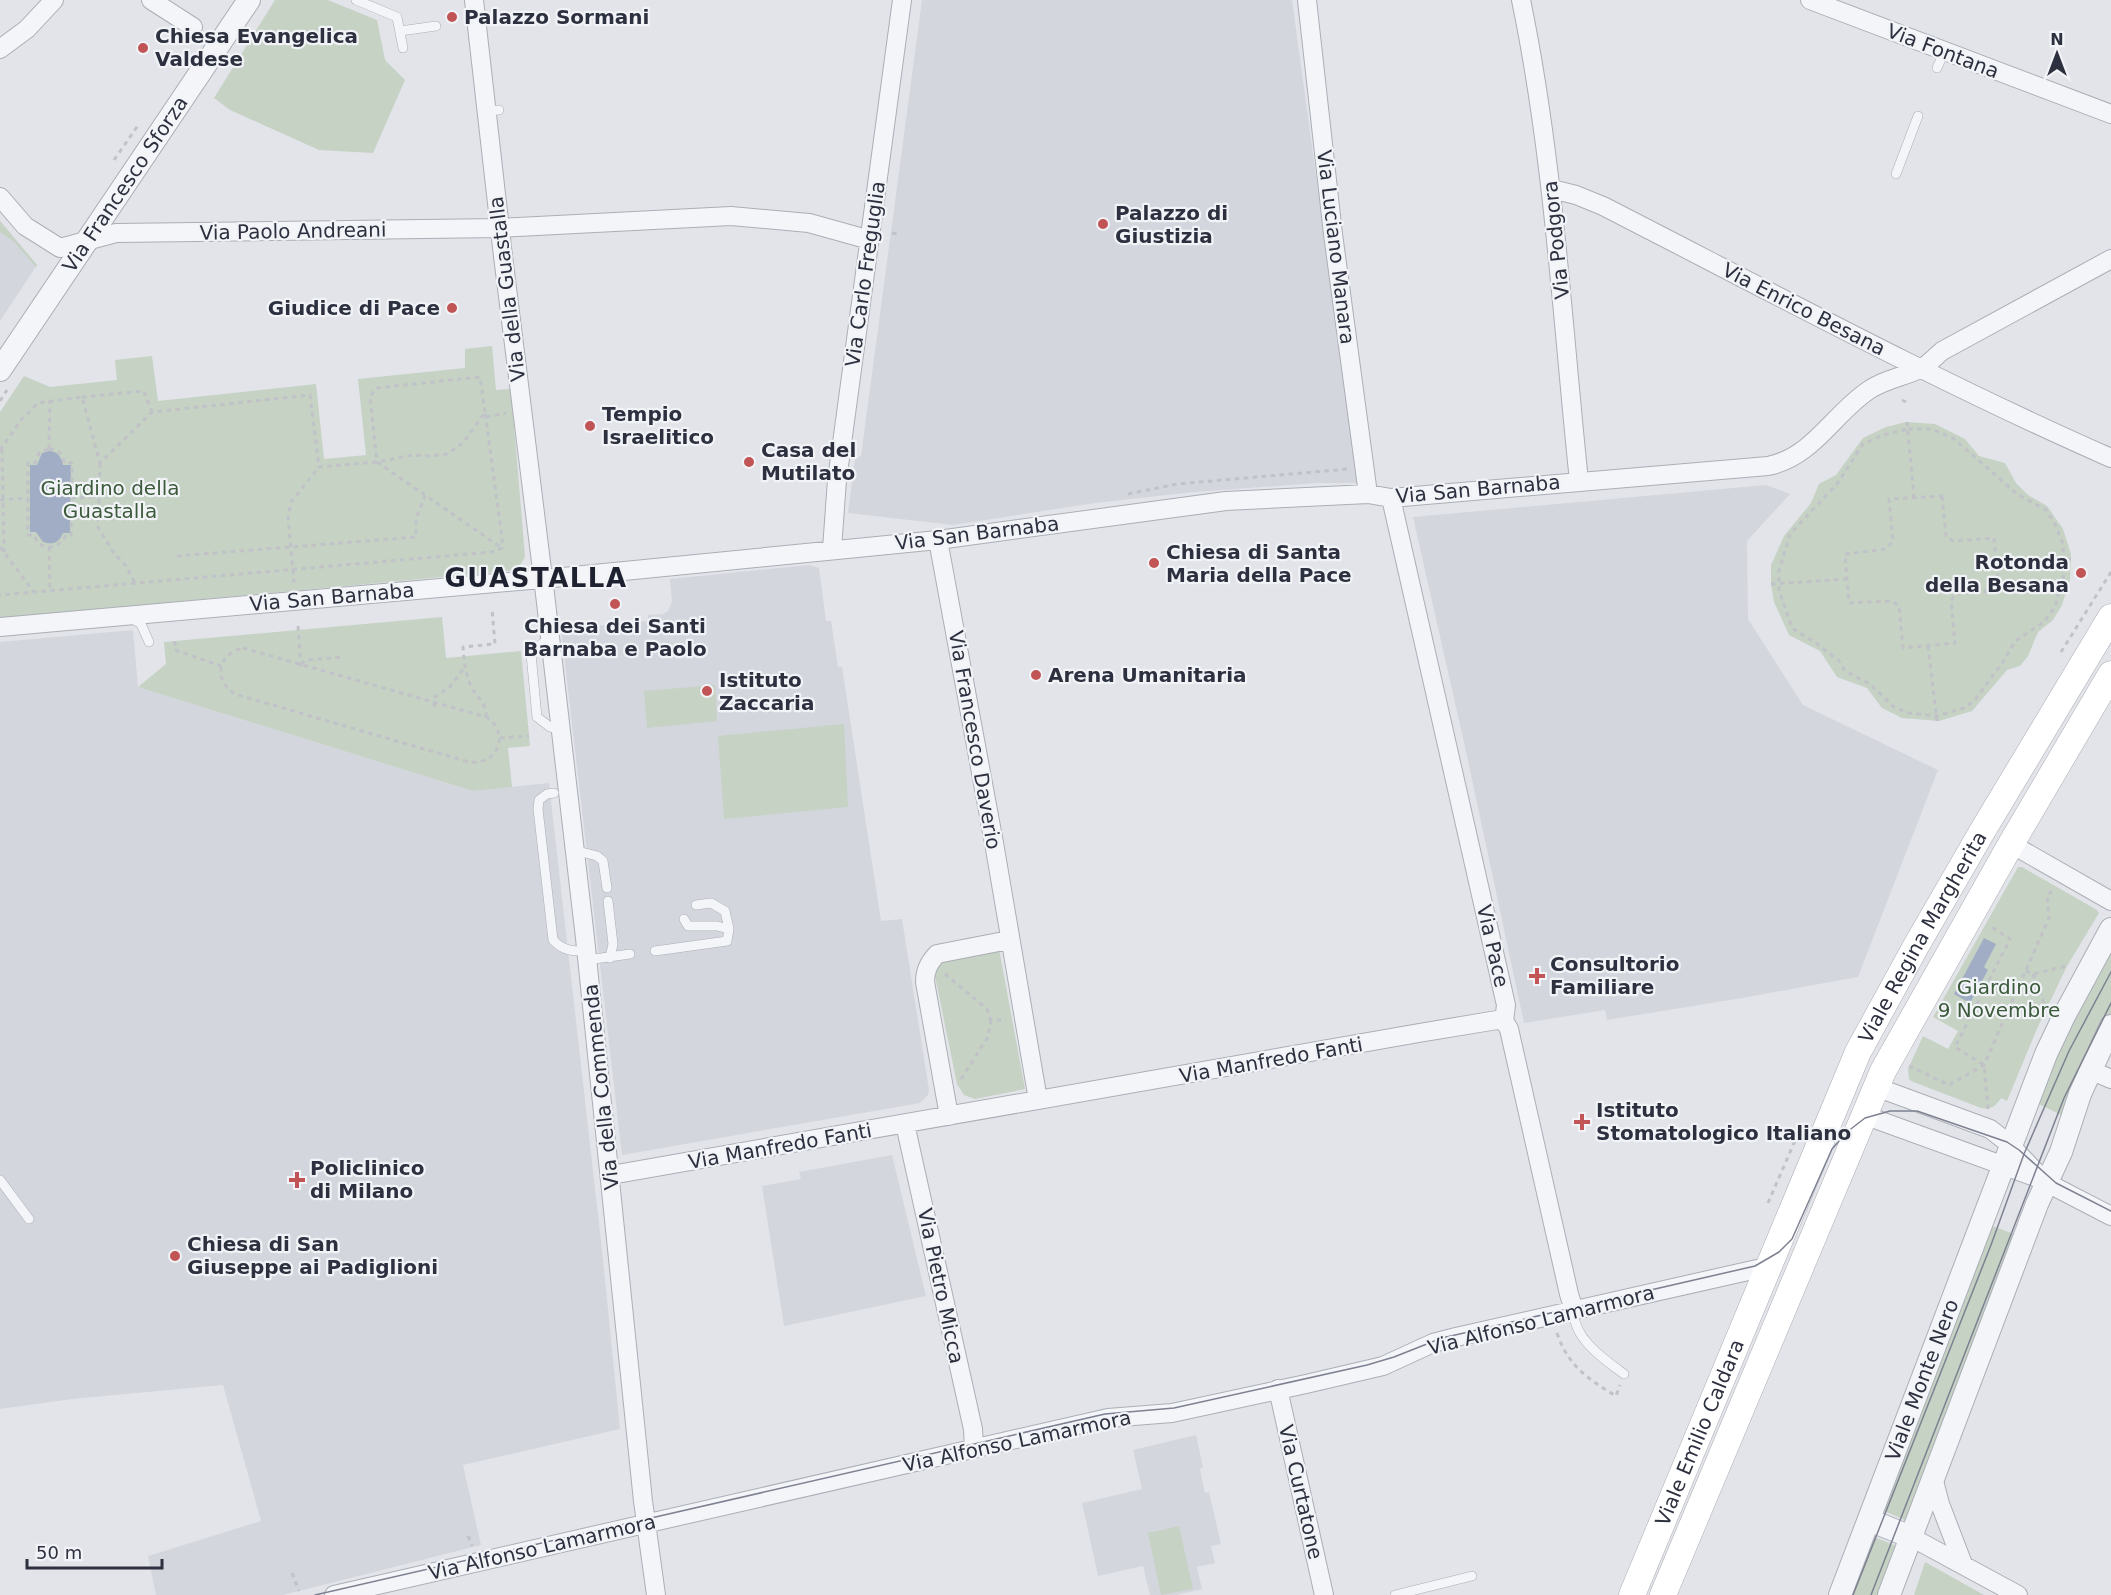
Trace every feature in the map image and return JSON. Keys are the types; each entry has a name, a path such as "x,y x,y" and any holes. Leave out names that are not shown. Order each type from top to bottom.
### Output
{"main road":[{"name":"Viale Regina Margherita","path":"1767,1272 1847,1076 1916,946 2111,617"},
{"name":"Viale Regina Margherita","path":"1793,1284 1887,1063 2011,844 2111,674"},
{"path":"1983,830 2011,844"},
{"path":"1847,1076 1876,1087"},
{"path":"1835,1105 1864,1115"},
{"path":"1767,1272 1793,1284"},
{"name":"Viale Emilio Caldara","path":"1632,1595 1767,1272"},
{"name":"Viale Emilio Caldara","path":"1663,1595 1793,1284"}],"street":[{"path":"0,49 27,29 54,0"},
{"path":"151,0 193,27"},
{"name":"Via Francesco Sforza","path":"0,370 249,0"},
{"name":"Via della Guastalla","path":"474,0 473,21 493,111 499,228 543,579"},
{"name":"Via Carlo Freguglia","path":"832,549 837,480 902,0"},
{"name":"Via Luciano Manara","path":"1307,0 1333,234 1368,494"},
{"name":"Via Podgora","path":"1521,0 1533,57 1552,189 1579,481"},
{"name":"Via Fontana","path":"1809,0 1941,60 2111,114"},
{"name":"Via Enrico Besana","path":"1552,189 1576,195 1603,206 1922,368 2056,434 2111,458"},
{"name":"Via Paolo Andreani","path":"0,196 26,226 60,248 116,233 499,228 731,216 809,223 870,240"},
{"name":"Via San Barnaba","path":"0,627 543,579 938,540 1226,501 1368,494 1391,498 1750,468 1782,463 1804,450 1867,391 1882,382 1922,368 1942,351 2111,259"},
{"name":"Via Enrico Besana","path":"2056,434 2111,472"},
{"name":"Via Pace","path":"1391,498 1506,1005 1504,1021 1509,1029 1574,1310"},
{"name":"Via Francesco Daverio","path":"938,540 994,843 1038,1100"},
{"name":"Via della Commenda","path":"543,579 586,955 646,1523 656,1595"},
{"path":"2011,844 2111,901"},
{"name":"Viale Monte Nero","path":"1840,1595 2046,1054 2111,929"},
{"path":"949,1116 925,972 937,954 1009,940"},
{"name":"Via Manfredo Fanti","path":"610,1175 1419,1033 1497,1020 1504,1021"},
{"path":"1889,1595 2037,1204 2068,1135 2080,1094 2111,1026"},
{"path":"2090,1070 2111,1079"},
{"path":"1876,1087 1996,1132 2048,1181 2067,1194 2111,1216"},
{"path":"1864,1115 2002,1167 2048,1181"},
{"name":"Via Pietro Micca","path":"906,1124 973,1429 974,1449"},
{"name":"Via Alfonso Lamarmora","path":"334,1595 1108,1418 1172,1413 1383,1366 1433,1343 1456,1337 1757,1269 1767,1272"},
{"name":"Via Curtatone","path":"1278,1389 1324,1595"},
{"path":"1934,1481 1940,1504 1963,1564"},
{"path":"1869,1520 1911,1537 2018,1595"}],"lane":[{"path":"356,0 397,17 403,48"},
{"path":"400,31 436,27"},
{"path":"1896,174 1918,116"},
{"path":"127,615 141,624 149,642"},
{"path":"554,793 547,794 539,800 538,809 553,939 558,946 586,955 610,958 630,954"},
{"path":"574,850 597,856 603,861 607,888"},
{"path":"608,901 613,944 610,958"},
{"path":"655,951 727,941 729,929 725,911 711,903 696,905"},
{"path":"684,919 688,926 717,926 729,929"},
{"path":"0,1180 29,1219"},
{"name":"Via Pace","path":"1574,1310 1576,1324 1583,1337 1602,1357 1624,1374"},
{"path":"1395,1595 1472,1576"}],"path":[{"path":"114,160 140,122"},
{"path":"892,233 898,234"},
{"path":"480,377 502,548 377,462 370,397 376,388 480,377"},
{"path":"4,552 1,449 21,420 38,404 50,400 144,391 152,412"},
{"path":"100,463 152,412 310,395 319,467 291,502 288,517 294,591"},
{"path":"82,397 100,463 98,527 113,552 126,566 135,583"},
{"path":"49,449 50,400"},
{"path":"485,417 513,411"},
{"path":"319,467 377,462 413,455 447,454 464,442 485,412"},
{"path":"1907,422 1914,496"},
{"path":"1908,429 1931,429 1953,438 2017,494 2046,510 2063,544 2065,559 2064,574 2055,607 2044,622 2015,641 2006,659 1975,700 1964,708 1937,716 1908,713 1894,707 1869,684 1845,671 1839,661 1792,628 1784,608 1779,584 1779,571 1790,534 1837,484 1863,444 1883,435 1908,429"},
{"path":"49,449 60,452 64,463 72,463 72,498 71,535 66,535 59,544 49,548 38,543 34,535 28,535 28,463 35,463 39,453 49,449"},
{"path":"177,556 417,537 417,518 425,496"},
{"path":"1914,496 1942,496 1946,536 1953,541 1994,538 1999,590 1955,594 1951,601 1955,643 1903,648 1899,606 1892,601 1849,603 1845,554 1886,549 1893,542 1889,499 1914,496"},
{"path":"72,498 99,497"},
{"path":"1,500 28,498"},
{"path":"0,547 34,592"},
{"path":"49,548 50,590"},
{"path":"0,595 492,552 502,548"},
{"path":"1996,565 2071,559"},
{"path":"2061,652 2111,572"},
{"path":"1771,584 1847,579"},
{"path":"486,717 483,702 471,687 464,668 463,647 495,644 492,609"},
{"path":"298,626 301,666"},
{"path":"175,641 175,650 221,666"},
{"path":"1928,646 1936,721"},
{"path":"243,648 486,717 496,726 500,738 499,744 493,756 476,763 231,692 222,680 221,666 229,654 243,648"},
{"path":"301,666 306,660 344,657"},
{"path":"434,707 433,702 439,694 450,687 464,668"},
{"path":"500,738 529,736"},
{"path":"1988,1109 1984,1065 2049,918 2047,896 2055,886"},
{"path":"1984,1065 1955,1047 2010,939 1986,924"},
{"path":"2026,971 2033,974 2067,966 2073,970"},
{"path":"945,974 987,1009 991,1021 988,1037 957,1084"},
{"path":"2033,974 2046,1009 2052,1012"},
{"path":"991,1021 1012,1018"},
{"path":"1909,1066 1949,1085 1984,1065"},
{"path":"1767,1203 1797,1136"},
{"path":"1555,1329 1562,1349 1578,1370 1602,1390 1616,1396 1624,1374"},
{"path":"468,1536 474,1551"},
{"path":"292,1573 299,1591"}],"shaded area":[{"name":"Palazzo di Giustizia","path":"922,0 1292,0 1358,483 1318,483 1194,492 1095,503 953,525 848,513 855,459 861,456"},
{"path":"0,221 37,265 0,321"},
{"path":"1766,485 1790,494 1747,541 1748,619 1803,705 1938,770 1858,977 1607,1020 1605,1010 1524,1023 1413,517"},
{"path":"810,565 819,568 826,621 831,621 838,667 842,667 881,921 902,919 928,1095 920,1103 622,1155 561,629 648,621 648,615 663,614 668,611 672,601 670,579"},
{"name":"Policlinico di Milano","path":"133,630 138,687 473,791 549,783 620,1429 463,1465 481,1545 283,1595 156,1595 148,1556 261,1521 223,1385 72,1399 0,1409 0,642"},
{"path":"892,1155 926,1296 784,1326 762,1186 801,1179 799,1172"},
{"path":"1196,1435 1203,1467 1200,1469 1205,1493 1209,1492 1221,1544 1211,1546 1215,1563 1197,1567 1202,1589 1176,1595 1150,1595 1143,1566 1098,1576 1082,1503 1142,1489 1133,1450"}],"green space":[{"path":"275,0 328,0 377,20 385,60 405,80 373,153 319,150 230,110 214,98"},
{"path":"0,221 37,265 36,267 14,242 0,232"},
{"name":"Giardino della Guastalla","path":"492,346 496,390 511,389 525,557 517,570 0,618 0,412 24,376 50,387 117,380 115,360 152,356 158,401 316,384 324,459 366,455 358,379 465,368 465,349"},
{"path":"1906,422 1935,424 1965,439 1979,456 2005,463 2016,483 2028,495 2047,506 2063,529 2071,554 2070,580 2062,605 2053,620 2038,632 2028,656 2020,666 2007,670 1972,711 1939,721 1902,718 1882,708 1867,688 1837,677 1820,651 1789,635 1774,602 1771,584 1771,565 1784,536 1811,503 1819,484 1836,475 1863,438 1886,427"},
{"path":"442,617 446,658 521,651 530,746 508,748 512,787 473,791 138,687 166,664 164,642"},
{"path":"715,685 717,721 647,728 644,691"},
{"path":"844,724 848,807 724,819 718,736"},
{"name":"Giardino 9 Novembre","path":"2018,867 2022,867 2099,913 2067,966 2036,1031 2007,1101 2001,1098 1993,1107 1981,1108 1911,1081 1908,1069 1923,1036 1948,1049 1958,1031 1933,1017"},
{"path":"999,949 1025,1089 975,1099 964,1095 957,1084 935,976 937,967 943,959"},
{"path":"2111,951 2111,1016 2065,1117 2037,1103 2064,1041"},
{"path":"1987,1224 2019,1236 1909,1522 1880,1509"},
{"path":"1179,1526 1193,1589 1161,1595 1148,1533"},
{"path":"1869,1535 1899,1547 1879,1595 1846,1595"},
{"path":"1925,1562 1984,1595 1914,1595"}],"water":[{"path":"49,451 59,455 63,465 71,465 70,533 63,533 58,541 50,543 43,542 36,532 30,532 30,465 37,465 42,453"},
{"path":"1984,938 1996,944 1984,967 1988,970 1970,1003 1954,994"}],"tram line":[{"path":"1853,1595 1991,1245 2024,1154 2069,1051 2111,972"},
{"path":"1871,1595 2064,1098 2111,1003"},
{"path":"315,1595 1105,1414 1174,1408 1367,1365 1442,1338 1755,1266 1779,1252 1792,1239 1832,1149 1847,1132 1865,1118 1890,1111 1917,1111 2007,1142 2056,1183 2111,1211"}],"place":[{"name":"Palazzo Sormani","path":"452,17"},
{"name":"Chiesa Evangelica Valdese","path":"143,48"},
{"name":"Palazzo di Giustizia","path":"1103,224"},
{"name":"Giudice di Pace","path":"452,308"},
{"name":"Tempio Israelitico","path":"590,426"},
{"name":"Casa del Mutilato","path":"749,462"},
{"name":"Chiesa di Santa Maria della Pace","path":"1154,563"},
{"name":"Rotonda della Besana","path":"2081,573"},
{"name":"Chiesa dei Santi Barnaba e Paolo","path":"615,604"},
{"name":"Arena Umanitaria","path":"1036,675"},
{"name":"Istituto Zaccaria","path":"707,691"},
{"name":"Consultorio Familiare","path":"1537,976"},
{"name":"Istituto Stomatologico Italiano","path":"1582,1122"},
{"name":"Policlinico di Milano","path":"297,1180"},
{"name":"Chiesa di San Giuseppe ai Padiglioni","path":"175,1256"}],"district":[{"name":"GUASTALLA","path":"536,578"}]}
